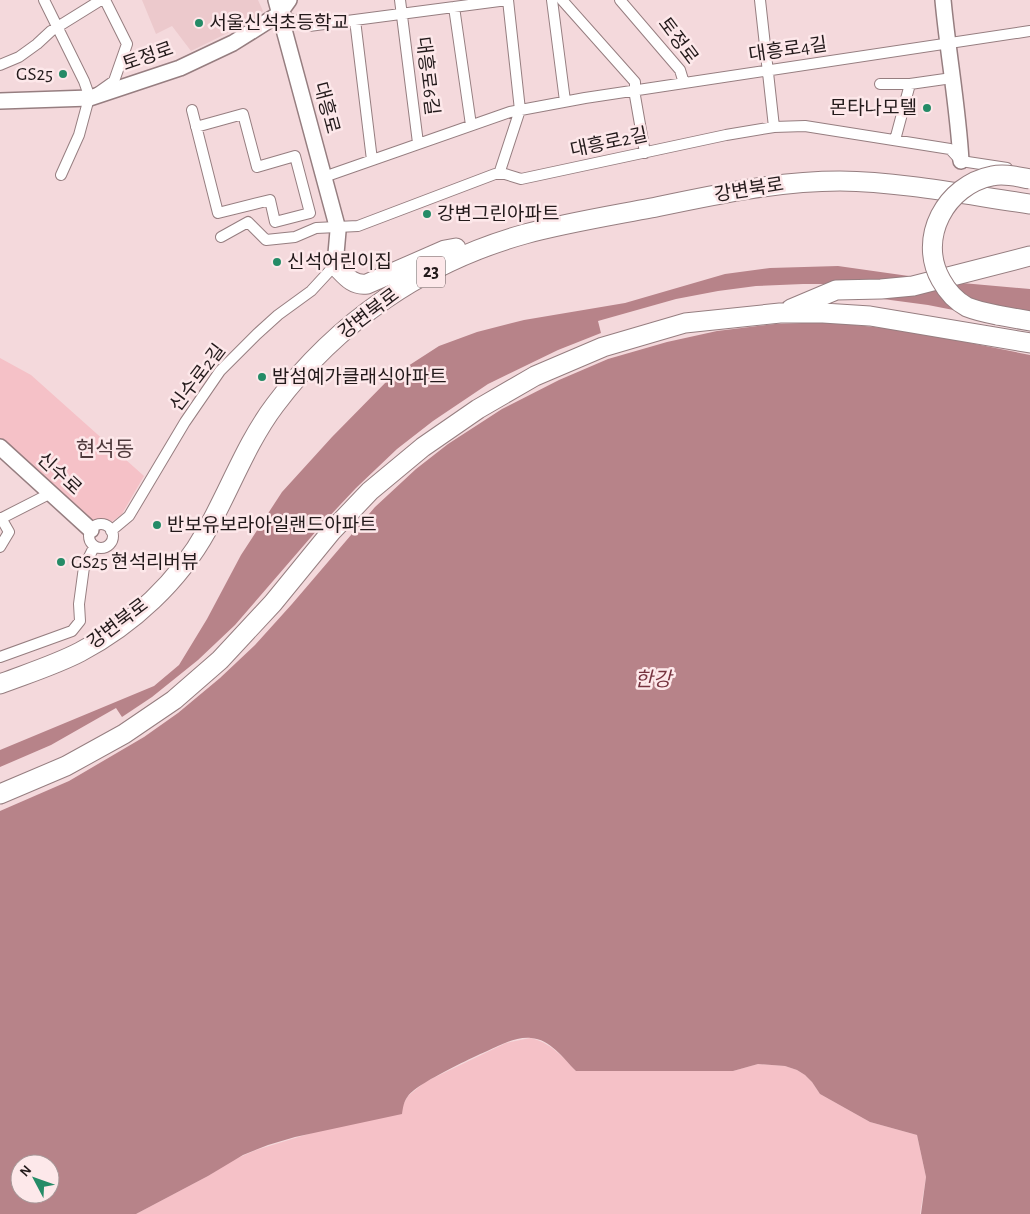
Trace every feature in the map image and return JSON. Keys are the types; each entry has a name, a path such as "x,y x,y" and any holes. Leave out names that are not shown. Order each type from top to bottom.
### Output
{"highway":[{"path":"1030,179 1010,175 993,176 965,187 945,207 938,218 931,246 932,260 936,272 944,286 959,302 979,311 1030,321"},
{"name":"강변북로","path":"0,684 78,653 115,632 149,604 181,568 206,531 242,459 273,407 308,366 342,331 376,304 446,263 491,245 526,234 667,204 795,183 878,182 1030,204"},
{"path":"335,265 353,282 359,285 367,284 445,250 472,244 491,245"},
{"path":"780,313 836,290 913,286 1030,256"},
{"path":"0,794 66,766 124,734 174,700 220,660 273,604 331,532 370,491 423,447 478,409 535,376 602,347 685,323 780,313 870,316 1030,343"}],"main road":[{"name":"토정로","path":"0,101 90,98 180,68 233,43 277,7 289,0"},
{"path":"943,0 960,136 961,161"},
{"name":"대흥로","path":"277,7 337,226 335,265"},
{"name":"신수로","path":"0,447 90,530"}],"street":[{"path":"44,0 90,98"},
{"path":"400,0 402,13"},
{"name":"대흥로6길","path":"277,7 308,26 508,0 520,110"},
{"path":"552,0 565,102"},
{"path":"562,0 635,82 634,90 646,153"},
{"name":"토정로","path":"620,0 680,70 684,83"},
{"path":"760,0 774,127"},
{"path":"1,62 18,57 51,31 99,1 127,44 114,80 90,98 79,134 61,175"},
{"name":"대흥로6길","path":"454,7 472,125"},
{"name":"대흥로6길","path":"402,13 418,143"},
{"path":"355,20 372,160"},
{"name":"대흥로4길","path":"324,177 418,143 520,110 634,90 1030,31"},
{"path":"880,84 910,84 952,78"},
{"path":"895,140 910,84"},
{"path":"192,110 196,127 218,213 270,200 275,222 310,213 296,156 257,167 243,114 196,127"},
{"path":"500,174 520,110"},
{"name":"대흥로2길","path":"337,226 358,226 495,174 521,179 726,135 774,127 805,126 950,149 961,161 1030,171"},
{"path":"221,237 248,222 266,240 296,237 316,228 337,226"},
{"name":"신수로2길","path":"111,531 129,516 186,422 220,371 256,334 311,291 335,265"},
{"path":"0,547 9,532 0,519 51,494"},
{"path":"103,524 111,531 112,539 109,546 101,549 94,547 89,541 90,530 96,525 103,524"},
{"path":"0,656 72,631 80,621 79,604 84,567 94,547"}],"shaded area":[{"name":"서울신석초등학교","path":"142,0 258,0 263,11 252,21 191,51 172,26 156,34"},
{"path":"0,358 31,375 144,476 122,514 100,531 0,440"},
{"path":"530,1038 550,1046 576,1071 733,1071 758,1064 785,1066 797,1070 812,1082 820,1094 870,1122 917,1135 926,1177 920,1214 136,1214 208,1176 231,1161 256,1150 403,1105 408,1096 425,1082 506,1043"}],"water":[{"name":"한강","path":"838,266 951,282 1030,289 1030,1214 921,1214 926,1177 917,1135 870,1122 820,1094 812,1082 797,1070 785,1066 758,1064 733,1071 576,1071 550,1045 538,1039 521,1038 496,1047 453,1067 414,1090 405,1102 402,1114 295,1137 268,1145 243,1155 136,1214 0,1214 0,750 154,686 179,665 207,619 241,555 282,492 332,437 391,377 439,346 477,332 524,320 625,303 725,274 770,268"}],"pier":[{"path":"837,284 868,297 928,305 1030,325 1030,355 911,331 828,322 775,324 717,331 667,342 608,359 559,380 502,409 448,444 416,469 375,507 255,645 220,678 178,713 144,737 69,781 0,811 0,767 51,745 116,708 122,717 152,697 198,660 235,625 324,522 397,449 433,421 488,384 558,350 601,333 598,321 676,299 718,291 756,286"}],"place":[{"name":"서울신석초등학교","path":"199,23"},
{"name":"GS25","path":"63,74"},
{"name":"몬타나모텔","path":"927,108"},
{"name":"강변그린아파트","path":"427,214"},
{"name":"신석어린이집","path":"277,262"},
{"name":"밤섬예가클래식아파트","path":"262,377"},
{"name":"반보유보라아일랜드아파트","path":"157,525"},
{"name":"GS25 현석리버뷰","path":"61,562"}],"district":[{"name":"현석동","path":"105,449"}]}
